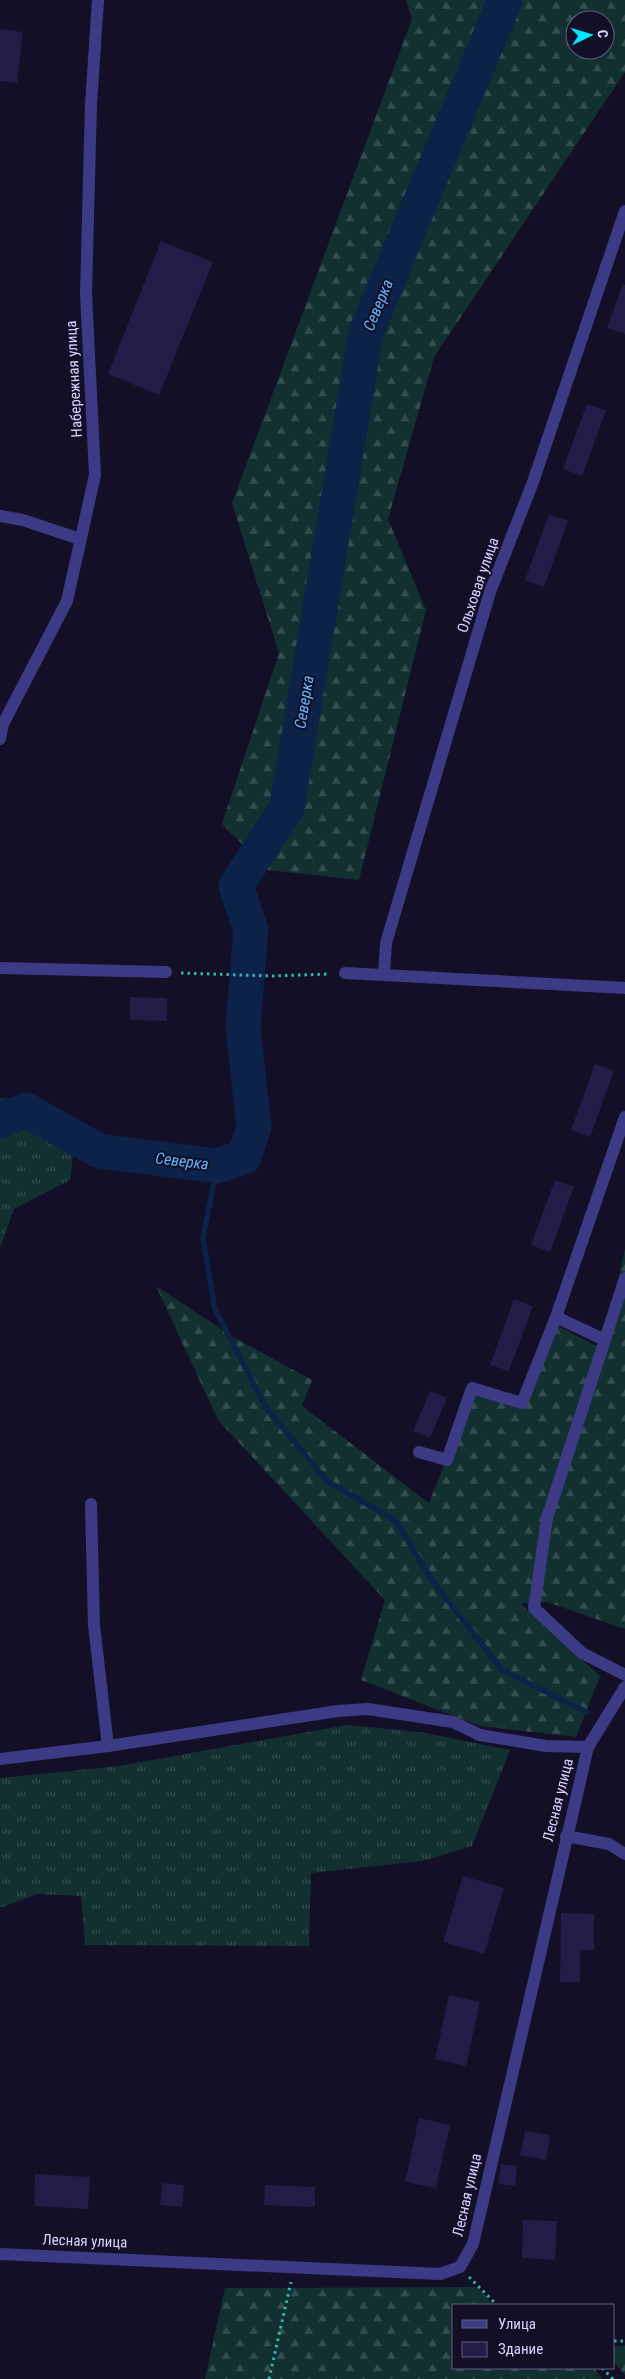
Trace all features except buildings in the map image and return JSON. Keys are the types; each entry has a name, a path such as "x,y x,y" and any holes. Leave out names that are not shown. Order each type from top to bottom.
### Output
{"street":[{"name":"Набережная улица","path":"0,739 3,724 66,601 95,475 86,293 91,104 98,0"},
{"name":"Ольховая улица","path":"384,975 386,943 490,592 533,482 625,211"},
{"path":"0,516 23,520 80,539"},
{"path":"0,968 166,972"},
{"path":"345,973 625,988"},
{"path":"419,1452 447,1460 472,1388 522,1404 556,1317 625,1117"},
{"path":"625,1278 547,1518 534,1608 582,1653 625,1675"},
{"path":"556,1317 605,1340"},
{"path":"91,1504 94,1625 108,1746"},
{"name":"Лесная улица","path":"0,2254 440,2274 460,2267 473,2244 588,1747 625,1687"},
{"path":"0,1759 108,1746 338,1711 368,1709 452,1722 480,1735 546,1746 588,1747"},
{"path":"566,1836 609,1844 625,1854"}],"path":[{"path":"166,972 272,976 345,973"},
{"path":"269,2379 295,2266"},
{"path":"460,2267 496,2304"},
{"path":"603,2369 613,2379"}],"green space":[{"path":"406,0 625,0 625,72 434,357 388,519 426,610 359,880 268,870 222,824 279,653 232,503 412,19"},
{"path":"0,1098 39,1100 77,1122 70,1180 14,1209 0,1248"},
{"path":"625,1249 625,1629 547,1602 520,1603 600,1676 576,1737 480,1726 361,1680 385,1600 218,1420 156,1286 235,1338 312,1380 302,1406 429,1503 473,1392 524,1409 557,1325 603,1350"},
{"path":"347,1725 420,1732 510,1750 472,1846 423,1861 311,1873 309,1946 85,1945 81,1896 37,1894 0,1908 0,1778 119,1766"},
{"path":"478,2287 492,2304 452,2304 452,2369 595,2369 602,2379 205,2379 225,2288"},
{"path":"615,2346 625,2346 625,2375 615,2363"}],"waterway":[{"name":"Северка","path":"0,1121 26,1110 99,1151 217,1166 244,1157 254,1127 243,1027 251,930 236,886 287,807 366,332 505,0"},
{"path":"217,1166 203,1238 215,1309 266,1408 328,1482 395,1520 432,1580 502,1670 587,1712"}]}
